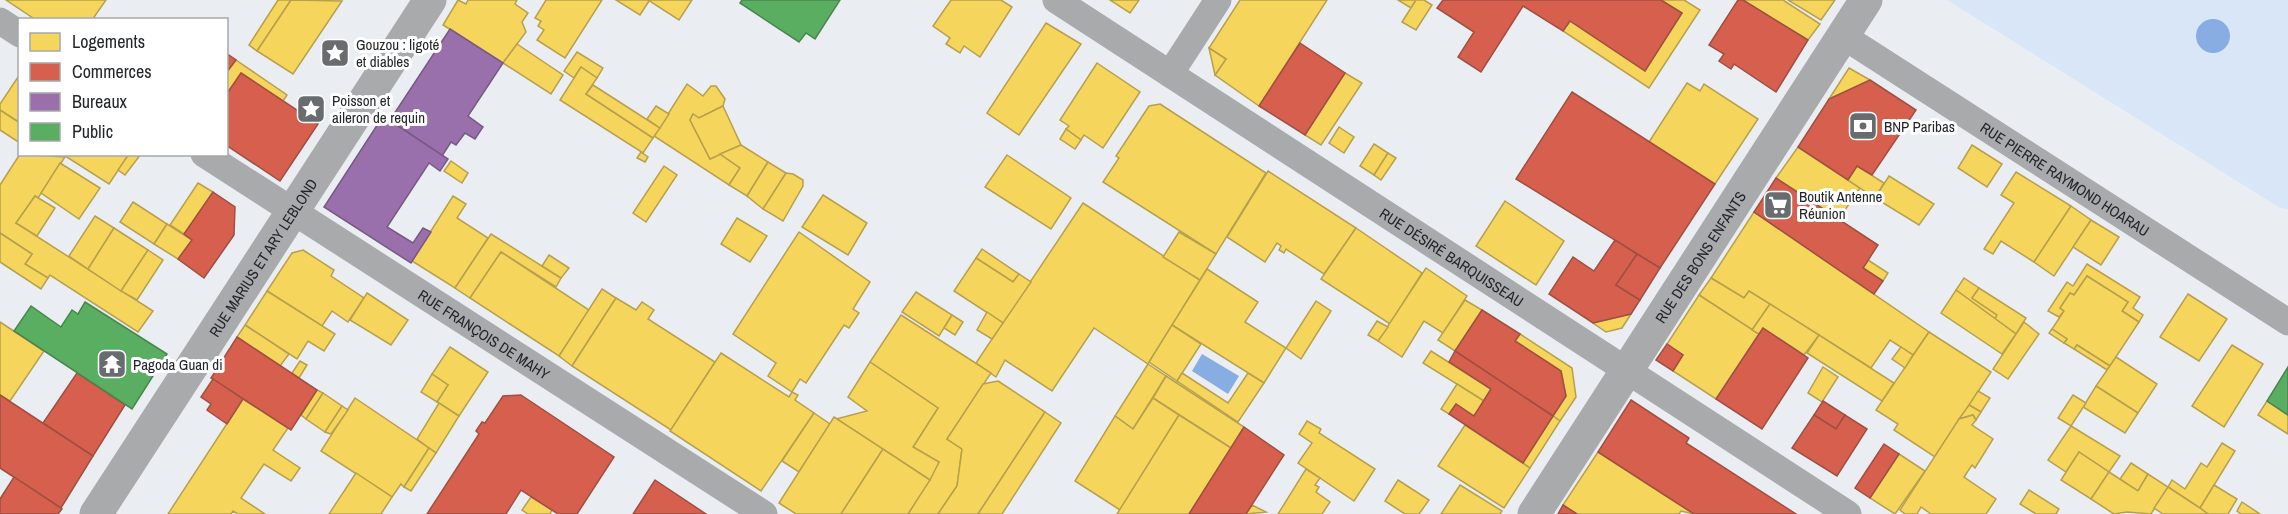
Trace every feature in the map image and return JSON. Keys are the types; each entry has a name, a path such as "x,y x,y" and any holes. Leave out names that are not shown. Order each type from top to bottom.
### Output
{"street":[{"name":"RUE MARIUS ET ARY LEBLOND","path":"96,514 430,0"},
{"name":"RUE DÉSIRÉ BARQUISSEAU","path":"1056,0 1848,514"},
{"path":"1170,74 1218,0"},
{"name":"RUE DES BONS ENFANTS","path":"1534,514 1866,0"},
{"path":"0,21 18,33"},
{"name":"RUE PIERRE RAYMOND HOARAU","path":"1843,36 2288,322"},
{"name":"RUE FRANÇOIS DE MAHY","path":"207,156 764,514"}],"shaded area":[{"path":"1947,0 2288,0 2288,209 2280,208"}],"water":[{"path":"2213,19 2225,24 2230,36 2225,48 2213,53 2201,48 2196,36 2201,24"},
{"path":"1202,354 1239,376 1228,394 1192,371"}],"building: Logements":[{"path":"6,0 106,0 95,18 33,18"},
{"path":"278,0 291,0 257,51 249,45"},
{"path":"291,0 342,1 293,74 257,51"},
{"path":"458,0 466,4 468,0 517,0 515,4 528,13 522,22 526,32 503,63 443,25"},
{"path":"546,0 602,0 565,58 537,40 544,30 538,26 541,21 535,18"},
{"path":"616,0 648,0 649,1 640,15"},
{"path":"648,0 692,0 679,20"},
{"path":"951,0 1001,0 1012,7 980,57 964,46 960,53 946,44 950,38 933,26"},
{"path":"1110,0 1139,0 1130,13"},
{"path":"1240,0 1327,0 1259,106 1215,75 1226,59 1209,48"},
{"path":"1398,0 1416,0 1411,8"},
{"path":"1416,0 1424,0 1432,5 1416,30 1402,22"},
{"path":"1661,0 1684,0 1700,10 1649,88 1563,31 1570,21 1645,71 1682,13"},
{"path":"1743,0 1783,0 1820,24 1808,40"},
{"path":"1788,0 1835,0 1821,20"},
{"path":"1046,23 1081,44 1019,135 987,113"},
{"path":"517,44 563,75 551,94 503,63"},
{"path":"1209,48 1226,59 1215,75"},
{"path":"577,52 603,68 597,78 581,67 574,78 564,71"},
{"path":"236,60 287,95 283,101 241,73 228,92 228,70"},
{"path":"1097,63 1140,92 1103,148 1084,135 1081,140 1066,129 1069,126 1060,120"},
{"path":"581,67 597,78 586,94 653,138 643,153 560,100"},
{"path":"1849,68 1870,80 1829,99"},
{"path":"1345,73 1362,83 1321,145 1305,135"},
{"path":"18,77 18,122 0,110 0,104"},
{"path":"1687,83 1700,91 1704,84 1758,119 1715,184 1649,142"},
{"path":"687,84 703,96 711,86 716,86 725,99 723,106 699,118 693,114 690,120 710,159 720,154 740,168 729,185 654,136"},
{"path":"593,85 660,128 653,138 586,94"},
{"path":"1160,104 1266,173 1216,254 1103,182 1119,158 1116,156 1149,106"},
{"path":"656,106 669,114 660,128 647,119"},
{"path":"723,106 741,145 710,159 690,120 693,114 699,118"},
{"path":"0,110 18,122 18,142 0,130"},
{"path":"1339,127 1354,137 1344,153 1329,143"},
{"path":"1066,129 1081,140 1075,149 1060,139"},
{"path":"1374,144 1388,153 1374,175 1360,166"},
{"path":"741,145 768,162 747,196 729,185 740,168 720,154"},
{"path":"1972,145 2002,164 1987,187 1958,168"},
{"path":"1798,147 1860,188 1839,219 1776,178"},
{"path":"641,152 648,157 645,162 637,158"},
{"path":"1388,153 1396,158 1381,180 1374,175"},
{"path":"1007,155 1071,198 1051,229 985,187"},
{"path":"19,156 65,157 38,198 35,196 16,223 153,311 138,332 50,275 48,278 25,264 32,254 0,233 0,185"},
{"path":"65,156 128,156 109,184"},
{"path":"128,156 139,156 125,175 118,170"},
{"path":"451,161 468,173 462,183 444,171"},
{"path":"768,162 786,173 763,209 747,196"},
{"path":"60,163 100,188 79,219 41,193"},
{"path":"664,166 677,175 646,222 633,213"},
{"path":"1857,166 1884,183 1875,198 1848,180"},
{"path":"1268,171 1356,228 1324,274 1286,249 1284,253 1279,250 1281,246 1277,243 1265,262 1227,237"},
{"path":"2016,172 2071,206 2034,262 2001,241 1993,254 1984,249 2014,203 2001,195"},
{"path":"786,173 803,180 803,186 783,221 763,209"},
{"path":"1889,176 1934,204 1919,225 1875,198"},
{"path":"198,183 213,192 184,234 170,225"},
{"path":"823,195 867,223 848,255 802,227"},
{"path":"35,196 55,208 37,236 16,223"},
{"path":"453,196 466,204 457,218 488,238 455,288 412,261"},
{"path":"1505,201 1564,241 1536,285 1476,246"},
{"path":"133,202 167,224 154,244 120,222"},
{"path":"1083,203 1200,280 1148,364 1094,328 1052,391 1005,360 996,377 976,363"},
{"path":"2071,206 2091,220 2054,276 2034,262"},
{"path":"1754,212 1929,332 1913,355 1890,340 1871,368 1749,291 1744,298 1711,278"},
{"path":"95,216 114,228 88,269 69,256"},
{"path":"737,218 767,236 750,262 721,244"},
{"path":"2091,220 2119,237 2101,265 2073,247"},
{"path":"167,224 192,240 178,259 154,244"},
{"path":"114,228 148,250 121,291 88,269"},
{"path":"1356,228 1422,273 1390,324 1321,279"},
{"path":"799,232 870,282 853,309 859,313 849,328 844,325 806,383 800,379 792,392 768,376 776,363 733,334"},
{"path":"1179,232 1216,254 1200,280 1163,257"},
{"path":"0,233 32,254 25,264 48,278 41,289 0,262"},
{"path":"491,234 561,278 556,287 501,252 470,298 455,288"},
{"path":"982,249 1019,274 1013,282 976,258"},
{"path":"148,250 163,260 137,300 121,291"},
{"path":"303,250 334,270 331,276 364,298 348,322 332,311 322,326 267,291 292,253"},
{"path":"501,252 589,310 559,356 470,298"},
{"path":"549,255 569,268 561,278 542,266"},
{"path":"976,258 1013,282 1019,274 1031,282 1003,323 954,291"},
{"path":"1868,260 1888,273 1883,281 1863,268"},
{"path":"2087,264 2140,297 2133,308 2143,315 2139,322 2122,311 2128,302 2087,276 2074,295 2070,293 2060,308 2064,311 2059,317 2048,311 2067,282 2073,286"},
{"path":"1426,268 1467,296 1443,333 1424,321 1402,357 1378,341"},
{"path":"1207,269 1258,302 1245,322 1286,348 1264,383 1172,325"},
{"path":"2087,276 2128,302 2122,311 2139,322 2110,366 2077,345 2074,349 2064,343 2067,339 2052,329 2064,311 2060,308 2070,293 2074,295"},
{"path":"1711,278 1744,298 1749,291 1770,304 1752,330 1699,295"},
{"path":"1964,278 1979,288 1972,298 1997,315 1995,319 1956,290"},
{"path":"1979,288 2026,318 2016,334 1995,319 1997,315 1972,298"},
{"path":"602,289 616,298 572,366 559,356"},
{"path":"1956,290 2016,334 2002,354 1941,313"},
{"path":"267,291 335,334 324,351 308,341 297,359 245,325"},
{"path":"916,292 952,315 939,336 902,312"},
{"path":"367,293 408,320 391,345 350,320"},
{"path":"2188,294 2227,319 2199,361 2160,337"},
{"path":"1699,295 1759,334 1716,399 1673,371 1683,355 1667,344"},
{"path":"616,298 636,310 642,302 654,310 648,319 715,362 671,430 572,366"},
{"path":"1465,300 1482,310 1455,351 1438,340"},
{"path":"1316,301 1331,311 1301,359 1286,348"},
{"path":"1770,304 1819,335 1804,355 1763,328 1759,334 1752,330"},
{"path":"987,312 1003,323 992,339 977,330"},
{"path":"1631,314 1622,328 1606,332 1593,323"},
{"path":"901,315 991,373 947,439 962,449 957,486 938,514 908,514 939,462 913,447 938,408 870,362"},
{"path":"952,315 963,322 955,335 944,328"},
{"path":"1377,321 1388,327 1378,341 1368,335"},
{"path":"0,322 44,351 10,401 0,395"},
{"path":"2024,322 2039,334 2008,379 1993,369"},
{"path":"245,325 289,354 280,366 237,337"},
{"path":"1172,325 1201,344 1177,381 1149,362"},
{"path":"2052,329 2067,339 2064,343 2049,333"},
{"path":"1929,332 1991,372 1935,457 1894,430 1898,424 1876,410"},
{"path":"1520,334 1572,368 1576,397 1560,421 1553,416 1566,396 1561,371 1515,341"},
{"path":"1819,335 1894,383 1882,401 1807,353"},
{"path":"2077,345 2110,366 2107,370 2074,349"},
{"path":"2232,345 2263,364 2224,427 2192,406"},
{"path":"450,347 488,372 459,416 437,402 448,385 432,374"},
{"path":"1901,347 1913,355 1905,368 1892,359"},
{"path":"1431,351 1491,389 1484,401 1423,363"},
{"path":"721,353 789,397 792,392 798,395 795,400 814,413 761,491 670,431"},
{"path":"2116,357 2157,384 2138,413 2096,386"},
{"path":"300,361 307,365 299,378 292,373"},
{"path":"870,362 938,408 913,447 939,462 930,480 836,419 867,411 848,397"},
{"path":"1148,364 1166,376 1133,429 1115,416"},
{"path":"1823,367 1838,377 1822,402 1808,393"},
{"path":"1182,373 1228,403 1248,373 1264,383 1238,422 1177,381"},
{"path":"432,374 448,385 437,402 421,392"},
{"path":"1166,376 1244,427 1231,448 1153,398"},
{"path":"998,381 1045,412 978,514 938,514 957,486 962,449 947,439 983,384"},
{"path":"1457,384 1484,401 1474,416 1456,404 1449,414 1441,409"},
{"path":"2096,386 2138,413 2125,433 2083,407"},
{"path":"317,390 323,393 306,419 301,415"},
{"path":"1978,391 1990,398 1981,412 1969,405"},
{"path":"323,393 342,406 325,432 306,419"},
{"path":"2073,395 2086,403 2071,426 2058,418"},
{"path":"355,398 429,448 404,487 401,484 392,497 321,451"},
{"path":"1153,398 1179,415 1120,510 1075,481 1115,416 1133,429"},
{"path":"243,399 288,428 273,450 300,468 291,481 264,464 241,498 265,514 238,514 233,511 231,514 168,514"},
{"path":"2267,401 2288,415 2288,434 2258,415"},
{"path":"439,403 459,416 436,453 417,439"},
{"path":"1969,405 1981,412 1976,420 1973,415 1959,419"},
{"path":"342,406 348,410 331,434 325,432"},
{"path":"1045,412 1061,423 1002,514 978,514"},
{"path":"814,413 830,424 799,472 782,461"},
{"path":"1179,415 1231,448 1189,514 1117,514"},
{"path":"1973,415 1976,420 1972,425 1993,439 1975,468 1972,465 1964,477 1996,499 1986,514 1931,514 1921,507 1917,514 1905,514 1900,510 1959,419"},
{"path":"1553,416 1560,421 1530,468 1523,463"},
{"path":"834,417 883,449 841,514 796,514 779,503"},
{"path":"1307,421 1321,429 1319,433 1375,469 1354,501 1298,463 1312,443 1299,434"},
{"path":"1465,425 1530,468 1504,508 1438,466"},
{"path":"2071,426 2120,456 2109,472 2079,452 2066,472 2048,460"},
{"path":"2222,443 2235,451 2200,508 2168,487 2172,480 2185,489 2201,463 2207,467"},
{"path":"429,448 436,453 411,491 404,487"},
{"path":"883,449 930,480 908,514 841,514"},
{"path":"1598,452 1694,514 1681,511 1679,514 1577,514 1563,505"},
{"path":"2079,452 2109,472 2091,499 2061,480"},
{"path":"1899,454 1925,471 1895,514 1870,498"},
{"path":"2131,463 2148,474 2138,491 2120,479"},
{"path":"1306,469 1320,478 1315,485 1319,487 1316,492 1330,502 1322,514 1278,514"},
{"path":"2109,472 2138,491 2148,474 2168,487 2151,514 2127,512 2114,514 2091,499"},
{"path":"356,473 392,497 381,514 329,514"},
{"path":"1398,480 1429,500 1419,514 1405,514 1385,501"},
{"path":"1460,485 1502,511 1500,514 1441,514"},
{"path":"2214,485 2237,499 2228,514 2208,514 2200,508"},
{"path":"2168,487 2208,514 2163,514 2154,508"},
{"path":"2029,490 2059,509 2056,514 2036,514 2020,504"},
{"path":"531,497 552,510 550,514 528,514 522,510"},
{"path":"2242,502 2260,514 2241,514 2237,511"},
{"path":"1252,505 1266,512 1246,514"}],"building: Commerces":[{"path":"1443,0 1661,0 1682,13 1645,71 1570,21 1563,31 1523,6 1481,72 1458,57 1474,32 1437,8"},
{"path":"1738,0 1743,0 1808,40 1776,92 1734,64 1731,69 1719,61 1724,54 1709,45"},
{"path":"1300,43 1345,73 1305,135 1259,106"},
{"path":"228,54 236,60 228,70"},
{"path":"241,73 318,124 280,181 228,146 228,92"},
{"path":"1870,80 1916,110 1872,175 1857,166 1848,180 1798,147 1829,99"},
{"path":"1572,92 1715,184 1660,268 1516,179"},
{"path":"1776,178 1878,245 1863,268 1883,281 1874,294 1754,212"},
{"path":"213,192 235,207 234,235 204,278 178,259 192,240 184,234"},
{"path":"1615,240 1637,254 1616,285 1640,300 1631,314 1593,323 1549,294 1573,257 1594,271"},
{"path":"1637,254 1660,268 1640,300 1616,285"},
{"path":"1482,310 1520,334 1515,341 1561,371 1566,396 1553,416 1455,351"},
{"path":"1763,328 1808,358 1762,429 1716,399"},
{"path":"237,337 317,390 291,430 211,378"},
{"path":"1667,344 1683,355 1673,371 1656,360"},
{"path":"1455,351 1553,416 1523,463 1449,414 1456,404 1474,416 1491,389 1449,362"},
{"path":"77,373 125,405 93,456 43,423"},
{"path":"213,379 243,399 227,424 207,410 211,404 201,397"},
{"path":"0,395 93,456 61,508 0,468"},
{"path":"521,395 614,457 577,514 558,514 521,490 506,514 427,514 479,434 476,431 482,422 485,423 503,396"},
{"path":"1631,400 1689,438 1686,443 1796,514 1694,514 1598,452"},
{"path":"1823,401 1845,415 1836,429 1814,415"},
{"path":"1814,415 1836,429 1845,415 1867,429 1837,476 1792,448"},
{"path":"1244,427 1284,455 1246,514 1189,514"},
{"path":"1884,444 1899,454 1870,498 1855,488"},
{"path":"14,477 62,509 58,514 0,514 0,499"},
{"path":"655,480 706,514 633,514"},
{"path":"1563,505 1577,514 1558,514"}],"building: Bureaux":[{"path":"450,29 503,63 468,116 483,127 475,139 465,133 456,145 451,142 442,156 390,120"},
{"path":"383,116 448,159 440,171 429,163 387,227 413,243 423,228 431,232 411,263 324,207"}],"building: Public":[{"path":"742,0 840,0 815,39 806,33 799,42 740,3"},
{"name":"Pagoda Guan di","path":"85,302 167,354 132,409 14,331 31,306 61,327 72,310 78,314"},
{"path":"2288,367 2288,415 2267,401"}],"place":[{"name":"Gouzou : ligoté et diables","path":"335,53"},
{"name":"Poisson et aileron de requin","path":"311,109"},
{"name":"BNP Paribas","path":"1863,126"},
{"name":"Boutik Antenne Réunion","path":"1778,205"},
{"name":"Pagoda Guan di","path":"112,364"}]}
